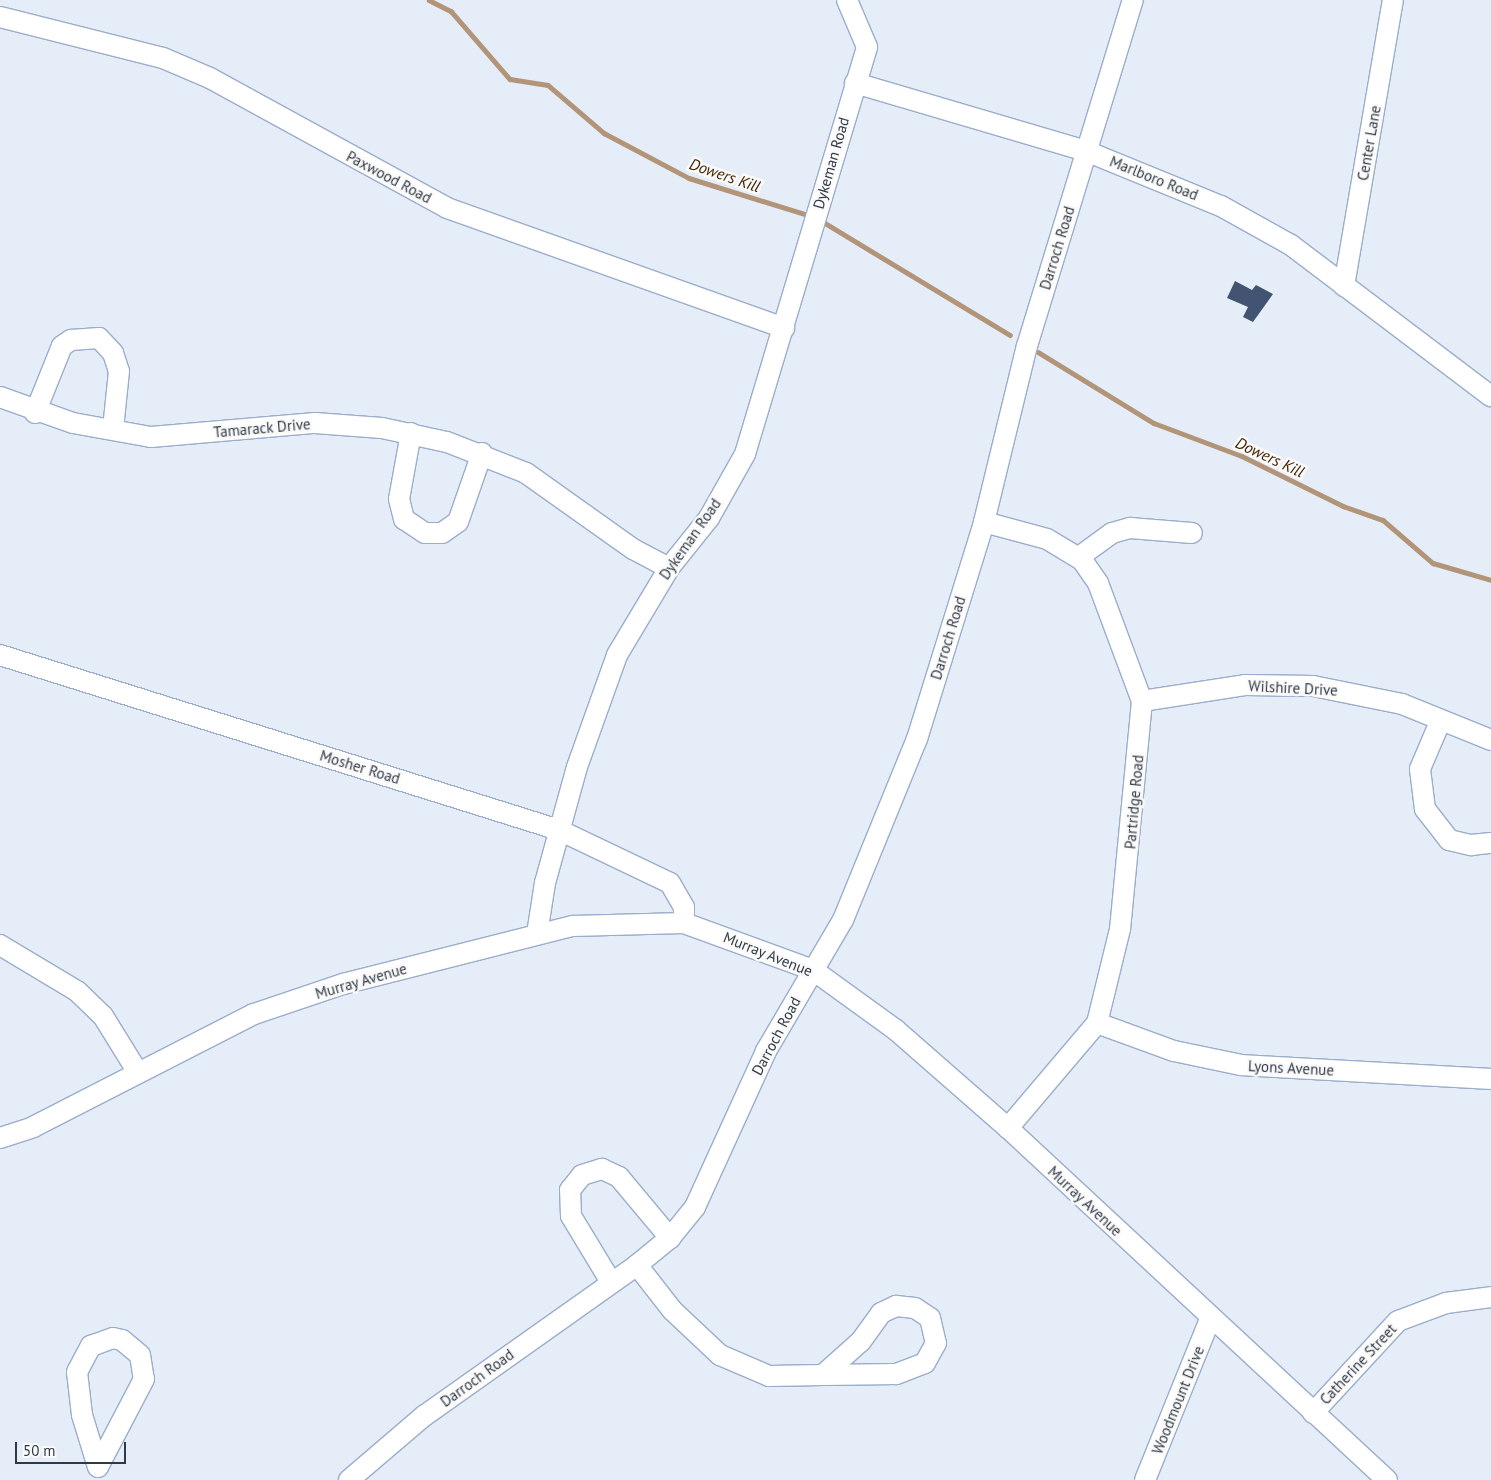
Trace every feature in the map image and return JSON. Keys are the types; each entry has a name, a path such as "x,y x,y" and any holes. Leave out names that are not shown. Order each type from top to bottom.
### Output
{"street":[{"path":"847,0 866,47 855,84"},
{"name":"Darroch Road","path":"349,1480 424,1416 637,1265 670,1238 695,1207 766,1051 843,920 882,831 917,739 984,522 1027,346 1133,0"},
{"name":"Center Lane","path":"1344,286 1393,0"},
{"name":"Paxwood Road","path":"0,17 163,58 210,78 448,208 784,328"},
{"name":"Marlboro Road","path":"855,84 1086,151 1221,206 1291,245 1491,396"},
{"name":"Dykeman Road","path":"537,934 559,830 589,729 617,655 669,568 709,518 744,454 784,328 855,84"},
{"path":"35,413 62,346 71,340 100,338 113,352 119,371 113,429"},
{"name":"Tamarack Drive","path":"0,397 35,413 113,429 174,437 315,423 411,433 482,453 526,473 633,549 669,568"},
{"path":"411,433 399,499 404,520 425,533 442,533 458,522 482,453"},
{"name":"Partridge Road","path":"984,522 1047,539 1078,557 1098,583 1142,700 1120,929 1098,1023 1008,1128"},
{"path":"1078,557 1112,533 1130,528 1192,533"},
{"name":"Mosher Road","path":"0,655 559,830 670,883 684,907 684,924"},
{"name":"Wilshire Drive","path":"1142,700 1245,685 1312,686 1402,704 1440,722 1491,740"},
{"path":"1440,722 1420,769 1425,809 1449,840 1471,845 1491,843"},
{"name":"Murray Avenue","path":"0,1138 33,1127 137,1071 254,1014 343,984 573,926 684,924 812,970 896,1030 1008,1128 1210,1319 1386,1480"},
{"path":"0,946 77,991 104,1016 137,1071"},
{"name":"Lyons Avenue","path":"1098,1023 1174,1051 1241,1065 1491,1078"},
{"path":"611,1282 571,1216 570,1190 582,1175 602,1169 619,1177 670,1238"},
{"path":"637,1265 672,1310 720,1355 769,1376 896,1374 916,1368 931,1356 936,1343 930,1318 905,1306 882,1313 861,1341 823,1375"},
{"name":"Catherine Street","path":"1313,1413 1398,1321 1446,1302 1491,1297"},
{"name":"Woodmount Drive","path":"1145,1480 1210,1319"},
{"path":"113,1338 134,1348 144,1379 100,1473 82,1415 77,1372 91,1346 113,1338"}],"building":[{"path":"1235,281 1252,290 1256,285 1273,294 1253,322 1243,317 1248,307 1227,298"}],"waterway":[{"name":"Dowers Kill","path":"429,0 451,11 510,79 548,85 604,133 689,178 811,216"},
{"name":"Dowers Kill","path":"820,220 1010,335"},
{"name":"Dowers Kill","path":"1038,352 1154,423 1242,456 1343,506 1383,520 1433,563 1491,580"}]}
